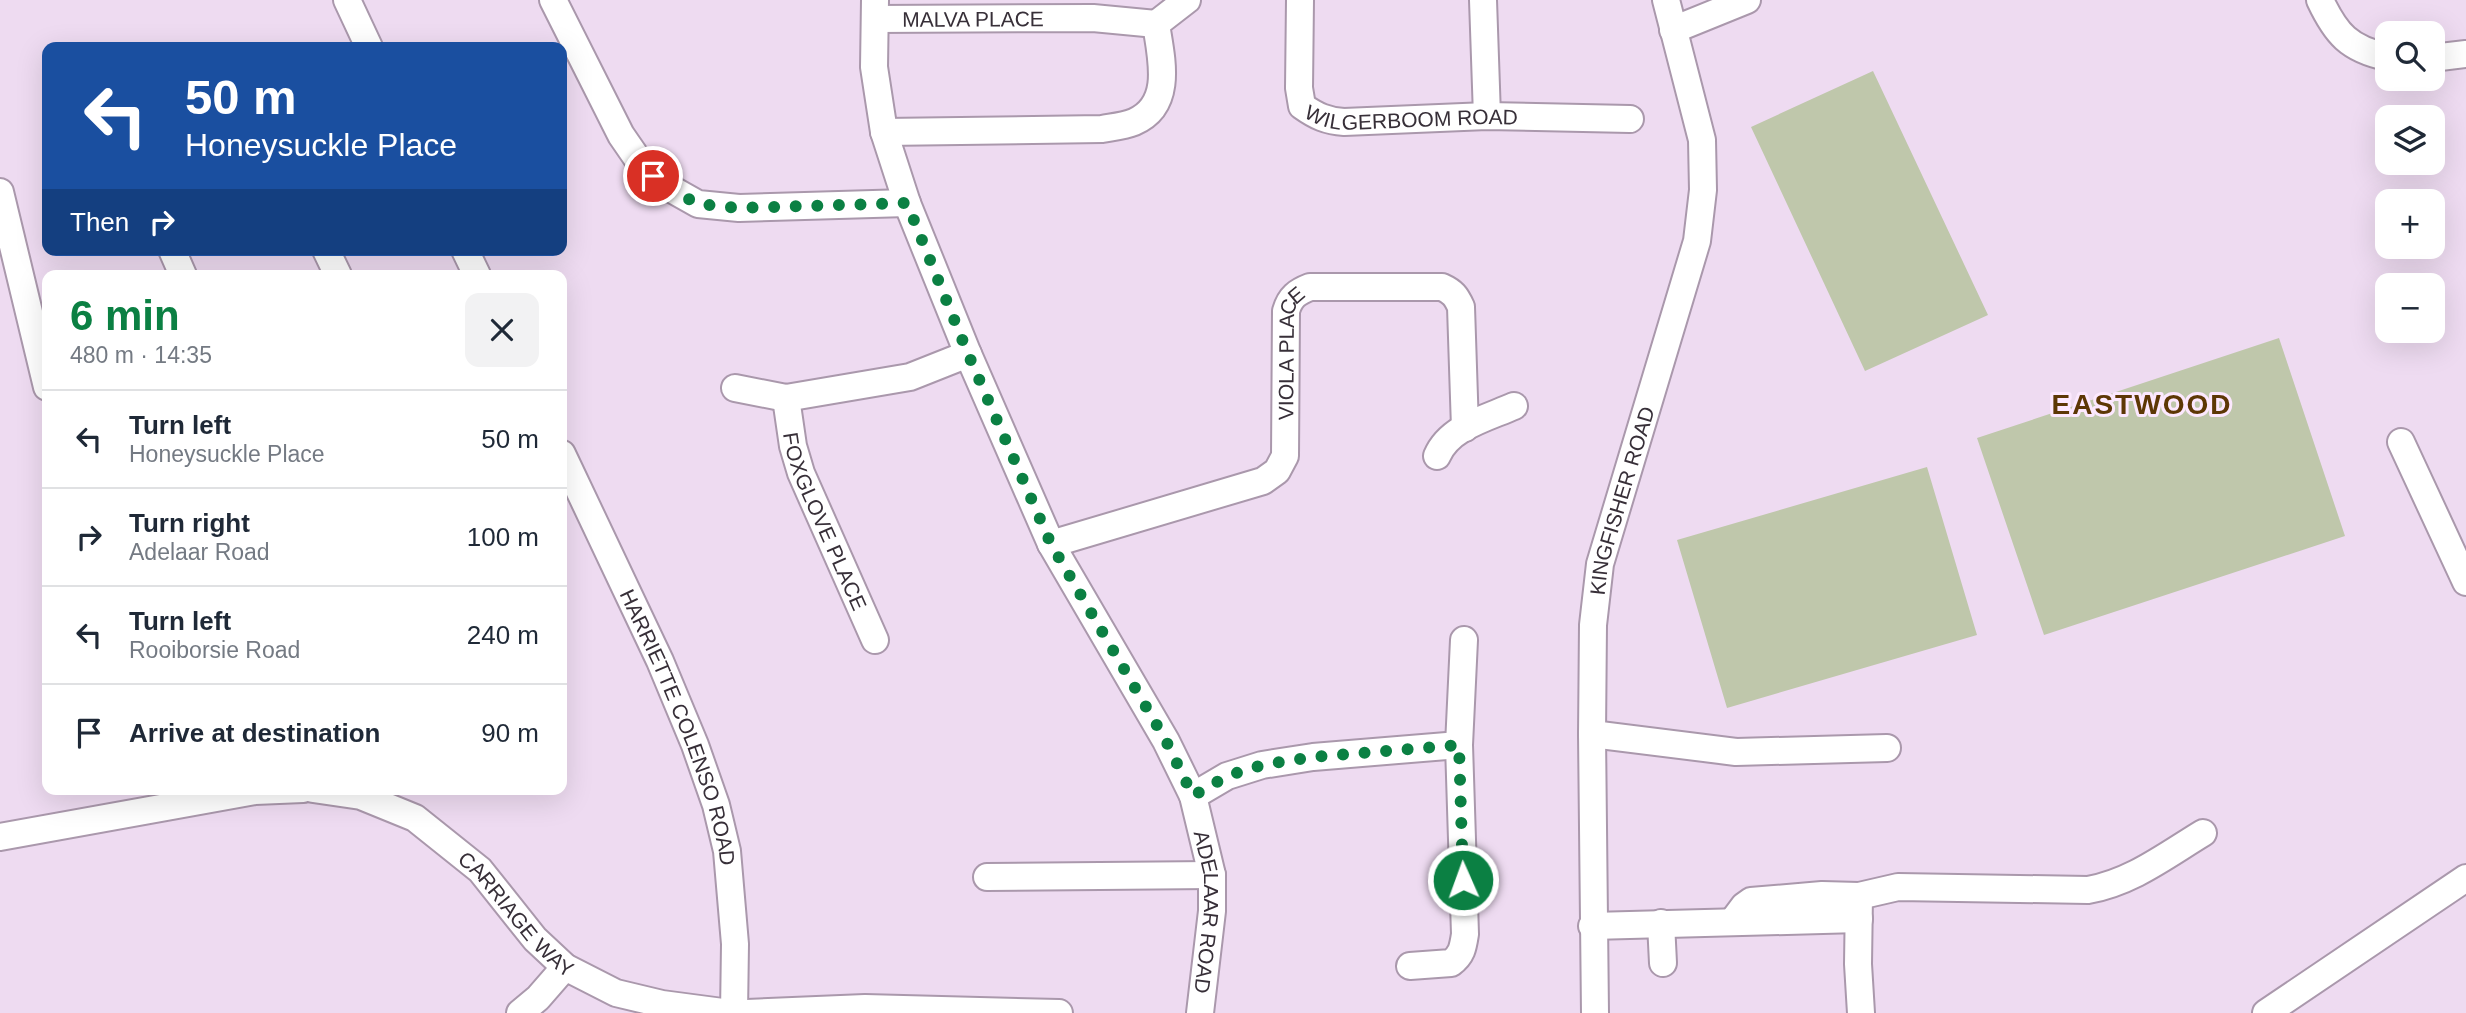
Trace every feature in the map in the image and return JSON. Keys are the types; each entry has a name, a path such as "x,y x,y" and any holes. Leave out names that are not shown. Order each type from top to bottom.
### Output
{"street":[{"path":"347,0 367,42"},
{"path":"553,0 621,135 641,164 666,187 698,204 739,208 907,203"},
{"path":"884,132 1102,129 1138,121 1150,111 1162,91 1156,24 1186,0"},
{"name":"WILGERBOOM ROAD","path":"1300,0 1299,88 1302,106 1330,121 1487,116 1630,118"},
{"path":"1483,0 1487,116"},
{"name":"KINGFISHER ROAD","path":"1595,1013 1591,734 1593,625 1600,564 1697,241 1702,202 1702,140 1666,0"},
{"path":"1673,30 1747,0"},
{"path":"2320,0 2340,35 2356,48 2375,54"},
{"name":"ADELAAR ROAD","path":"875,9 874,67 884,132 907,203 968,354 1051,544 1166,741 1193,796 1212,875 1212,911 1200,1013"},
{"name":"MALVA PLACE","path":"875,9 1093,18 1156,24"},
{"path":"2445,56 2466,54"},
{"path":"0,192 42,366"},
{"name":"VIOLA PLACE","path":"1051,544 1263,481 1277,471 1285,456 1286,311 1289,300 1310,287 1442,287 1456,295 1461,307 1465,428"},
{"name":"FOXGLOVE PLACE","path":"735,388 786,398 910,377 968,354"},
{"name":"FOXGLOVE PLACE","path":"786,398 793,446 801,473 875,640"},
{"path":"1437,456 1444,442 1465,428 1514,406"},
{"path":"2401,442 2466,582"},
{"name":"HARRIETTE COLENSO ROAD","path":"567,465 660,661 695,745 716,806 727,851 735,944 732,1013"},
{"path":"1410,966 1451,963 1463,948 1465,934 1459,745 1464,640"},
{"path":"1591,734 1736,752 1887,748"},
{"path":"1193,796 1227,776 1262,765 1312,757 1459,745"},
{"path":"0,837 128,801 204,795"},
{"name":"CARRIAGE WAY","path":"354,795 415,818 480,870 535,939 565,967 616,993 662,1004 732,1013"},
{"path":"1592,926 1732,922 1859,908 1898,887 2088,890 2111,886 2134,875 2203,833"},
{"path":"987,877 1212,875"},
{"path":"2266,1013 2466,878"},
{"path":"1859,908 1861,1013"},
{"path":"1661,923 1663,963"},
{"path":"520,1013 538,998 565,967"},
{"path":"747,1013 865,1009 1059,1013"}],"green space":[{"path":"1873,71 1988,315 1865,371 1751,127"},
{"path":"2279,338 2345,536 2044,635 1977,438"},
{"path":"1927,467 1977,635 1727,708 1677,540"}],"district":[{"name":"EASTWOOD","path":"2142,404"}],"route":[{"path":"653,176 666,187 698,204 739,208 907,203 968,354 1051,544 1166,741 1193,796 1227,776 1262,765 1312,757 1459,745 1463,880"}]}
